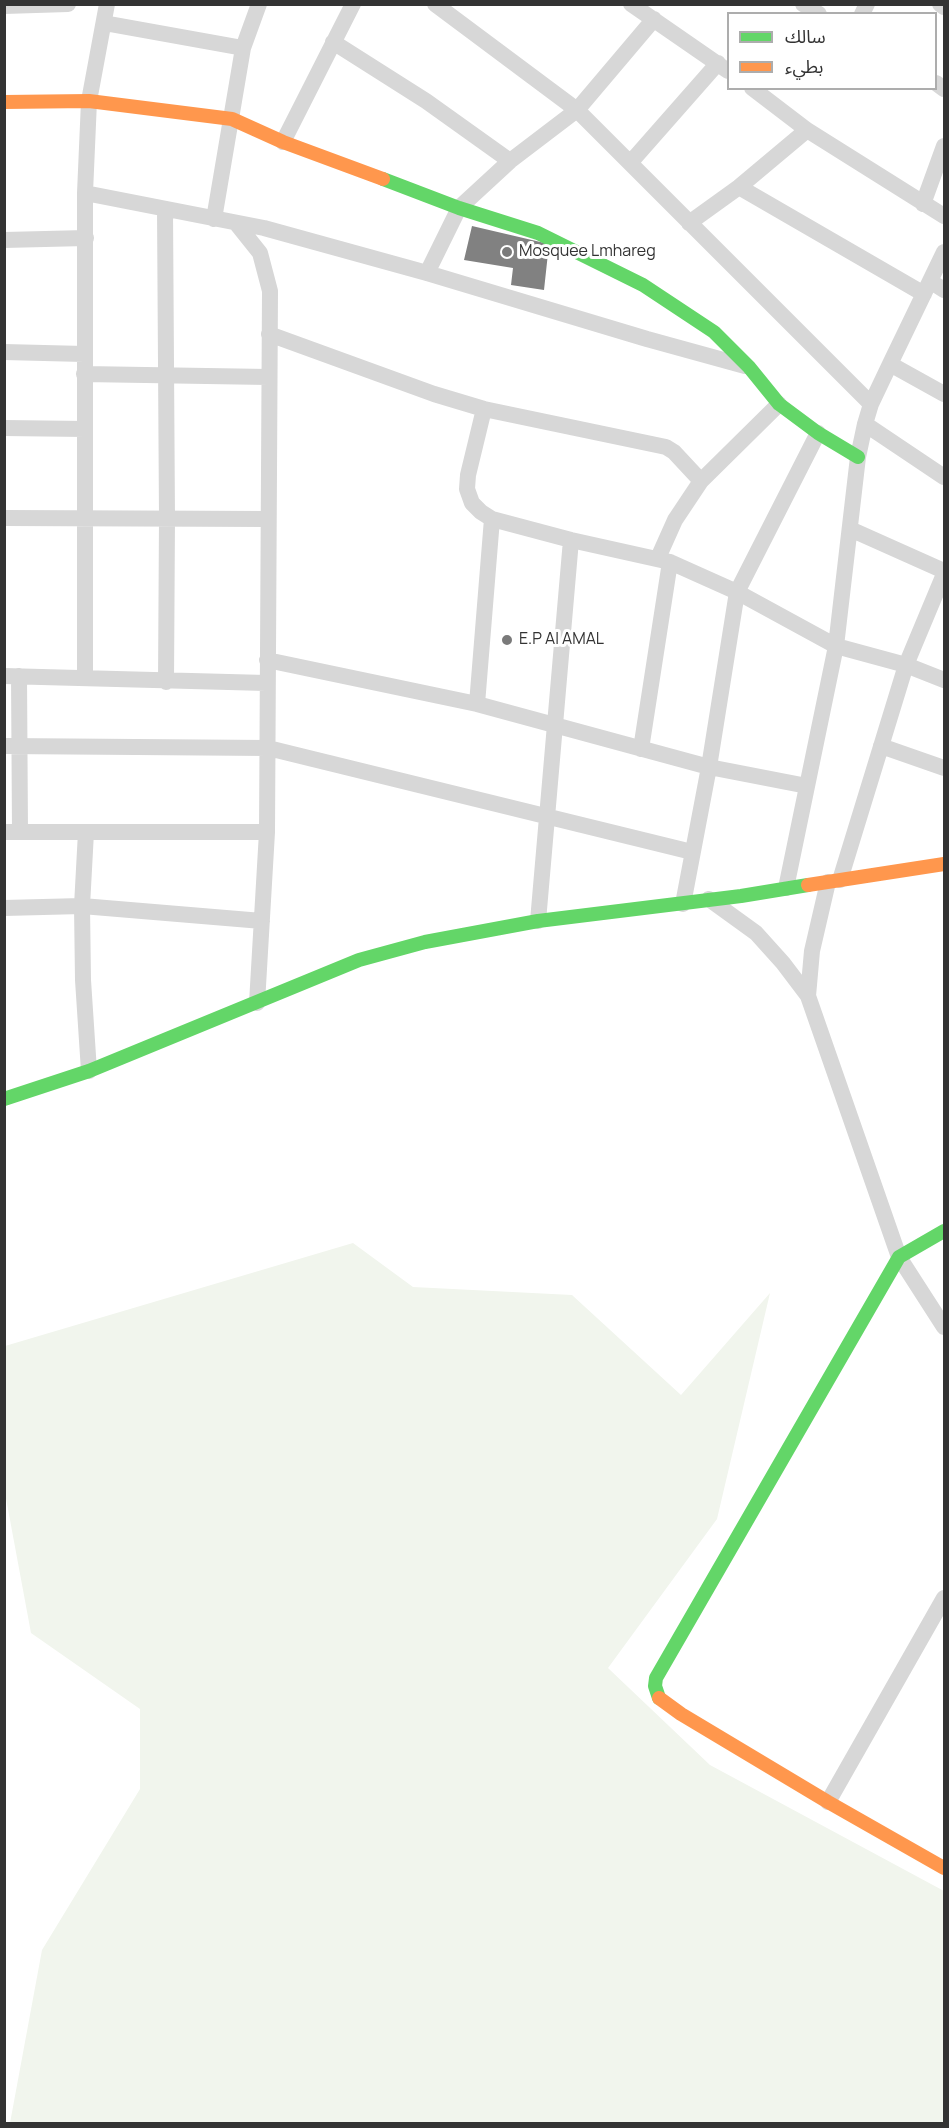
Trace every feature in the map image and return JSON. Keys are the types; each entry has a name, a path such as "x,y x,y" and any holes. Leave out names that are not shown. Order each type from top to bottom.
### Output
{"street":[{"path":"4,6 68,4"},
{"path":"85,678 84,354 88,101 107,4"},
{"path":"214,219 243,48 259,4"},
{"path":"283,142 353,4"},
{"path":"435,4 577,110 872,404"},
{"path":"630,163 723,67 631,4"},
{"path":"940,4 945,7"},
{"path":"427,273 459,208 510,161 577,110 654,19"},
{"path":"104,23 243,48"},
{"path":"333,42 426,101 510,161"},
{"path":"757,90 807,130 945,216"},
{"path":"4,102 88,101 232,119 283,142 459,208 538,233 643,285 692,315 749,367 778,404 818,433 858,457"},
{"path":"689,224 807,130"},
{"path":"923,204 945,146"},
{"path":"738,187 927,287 945,290"},
{"path":"85,193 264,228 749,367"},
{"path":"165,210 166,682"},
{"path":"236,223 260,253 270,291 266,683 267,832 257,1003"},
{"path":"4,240 86,238"},
{"path":"786,888 836,646 858,457 865,424 890,364 945,252"},
{"path":"269,334 434,394 484,409 666,447 674,452 701,481"},
{"path":"4,352 84,354"},
{"path":"890,364 945,394"},
{"path":"84,374 268,377"},
{"path":"640,749 664,560 675,520 701,481 778,404"},
{"path":"484,409 468,475 467,489 472,503 492,519 571,540 664,560 737,592 836,646 906,665 945,680"},
{"path":"865,424 945,477"},
{"path":"4,428 84,429"},
{"path":"683,904 709,767 737,592 818,433"},
{"path":"4,518 267,519"},
{"path":"477,704 492,519"},
{"path":"808,996 812,951 834,881 881,746 906,665 943,582 850,529"},
{"path":"538,921 571,540"},
{"path":"267,660 477,704 709,767 807,786"},
{"path":"266,683 12,676 12,832 267,832"},
{"path":"12,746 268,748 693,852"},
{"path":"881,746 945,768"},
{"path":"86,832 82,906 83,980 89,1071"},
{"path":"4,1099 89,1071 298,984 382,954 426,942 538,921 683,904 945,864"},
{"path":"709,899 756,933 808,996 899,1257 945,1328"},
{"path":"4,908 82,906 262,921"},
{"path":"945,1231 899,1257 656,1678 655,1686 659,1699 681,1714 828,1802 945,1868"},
{"path":"828,1802 945,1598"}],"shaded area":[{"path":"353,1243 413,1287 572,1295 681,1395 770,1293 717,1519 608,1668 710,1765 944,1891 944,2123 10,2123 42,1950 140,1789 140,1709 31,1633 5,1493 5,1346"}],"building":[{"name":"Mosquee Lmhareg","path":"472,226 549,244 544,290 511,285 513,268 464,260"}],"traffic: fast":[{"path":"383,179 459,208 538,233 643,285 714,332 749,367 779,404 818,433 858,457"},
{"path":"4,1099 89,1071 359,960 425,942 538,921 741,896 808,885"},
{"path":"659,1698 655,1686 656,1678 899,1257 944,1231"}],"traffic: slow":[{"path":"4,102 89,101 232,119 283,142 383,179"},
{"path":"808,885 944,864"},
{"path":"659,1698 681,1714 828,1802 944,1868"}],"place":[{"name":"Mosquee Lmhareg","path":"507,252"},
{"name":"E.P Al AMAL","path":"507,640"}]}
